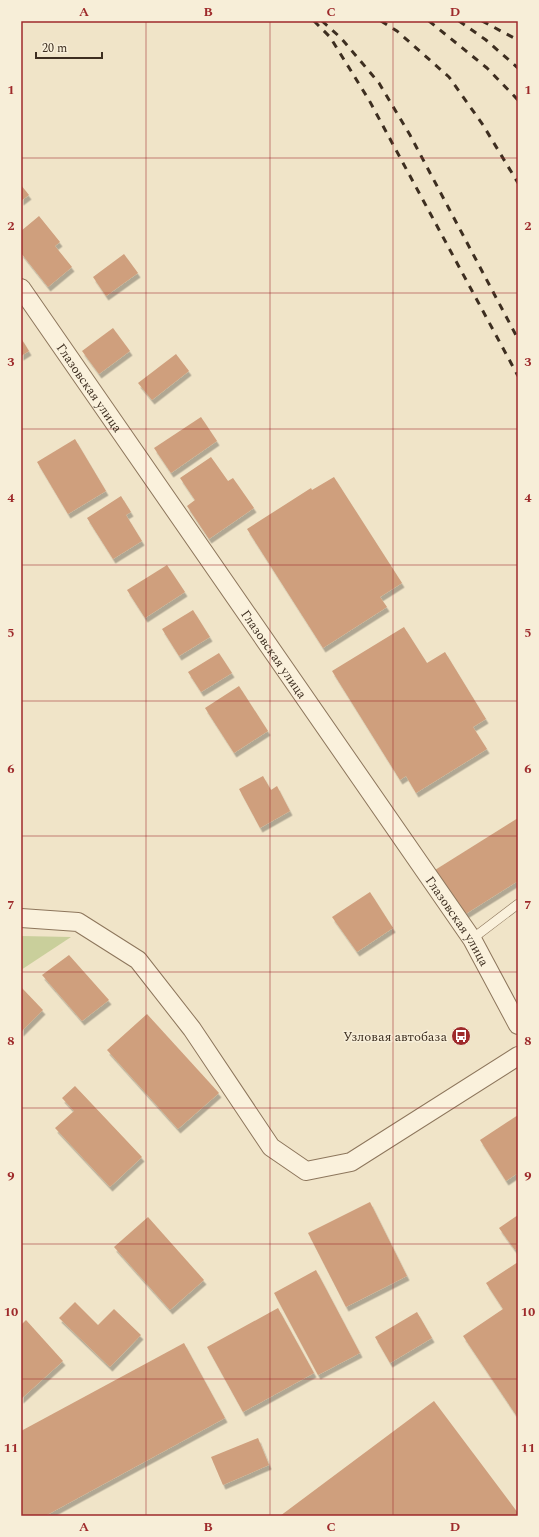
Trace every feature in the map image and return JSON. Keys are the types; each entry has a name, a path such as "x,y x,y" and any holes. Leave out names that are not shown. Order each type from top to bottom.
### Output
{"street":[{"name":"Глазовская улица","path":"21,288 472,939 518,1025"},
{"path":"21,918 78,922 138,960 192,1029 271,1147 306,1171 351,1162 518,1056"}],"lane":[{"path":"472,939 518,904"}],"green space":[{"path":"21,936 71,937 21,970"}],"building":[{"path":"21,185 29,195 21,201"},
{"path":"39,216 60,242 55,246 72,267 48,287 21,253 21,231"},
{"path":"124,254 138,273 106,296 93,277"},
{"path":"113,328 130,351 99,374 82,351"},
{"path":"21,338 29,351 21,356"},
{"path":"176,354 189,371 152,400 138,383"},
{"path":"201,417 217,441 171,473 154,448"},
{"path":"75,439 106,491 68,514 37,462"},
{"path":"211,457 228,481 233,478 254,508 209,539 187,506 195,500 180,478"},
{"path":"334,477 402,583 380,597 387,607 323,648 247,529 311,488 312,490"},
{"path":"121,496 131,512 126,515 142,541 113,559 87,518"},
{"path":"167,565 185,592 145,618 127,590"},
{"path":"193,610 210,637 179,656 162,629"},
{"path":"404,627 427,663 445,652 486,719 473,727 487,749 416,793 406,776 400,780 332,671"},
{"path":"219,653 232,673 201,692 188,672"},
{"path":"239,686 268,731 234,753 205,708"},
{"path":"263,776 271,790 277,786 290,811 260,828 239,789"},
{"path":"518,818 518,881 464,915 435,870"},
{"path":"370,892 393,928 357,952 332,917"},
{"path":"69,955 109,1000 82,1021 42,975"},
{"path":"21,987 43,1010 21,1032"},
{"path":"147,1014 219,1093 178,1129 107,1050"},
{"path":"75,1086 142,1157 110,1187 55,1128 74,1111 62,1098"},
{"path":"518,1115 518,1173 506,1181 480,1140"},
{"path":"370,1202 407,1276 346,1307 308,1233"},
{"path":"518,1215 518,1247 515,1250 499,1228"},
{"path":"148,1217 204,1280 170,1310 114,1247"},
{"path":"518,1262 518,1418 463,1336 503,1309 486,1283"},
{"path":"316,1270 360,1353 318,1375 274,1293"},
{"path":"75,1302 98,1325 114,1309 141,1335 110,1367 59,1318"},
{"path":"278,1308 314,1373 243,1412 207,1347"},
{"path":"417,1312 432,1338 390,1363 375,1337"},
{"path":"26,1320 63,1361 21,1399 21,1325"},
{"path":"184,1343 225,1418 45,1516 21,1516 21,1431"},
{"path":"434,1401 518,1513 518,1516 280,1516"},
{"path":"258,1438 269,1465 223,1485 211,1457"}],"railway":[{"path":"314,21 330,37 369,100 518,376"},
{"path":"322,21 341,38 379,83 410,135 518,339"},
{"path":"381,21 397,31 449,77 483,125 518,183"},
{"path":"429,21 487,68 518,100"},
{"path":"459,21 486,40 518,68"},
{"path":"482,21 518,40"}],"place":[{"name":"Узловая автобаза","path":"461,1036"}]}
